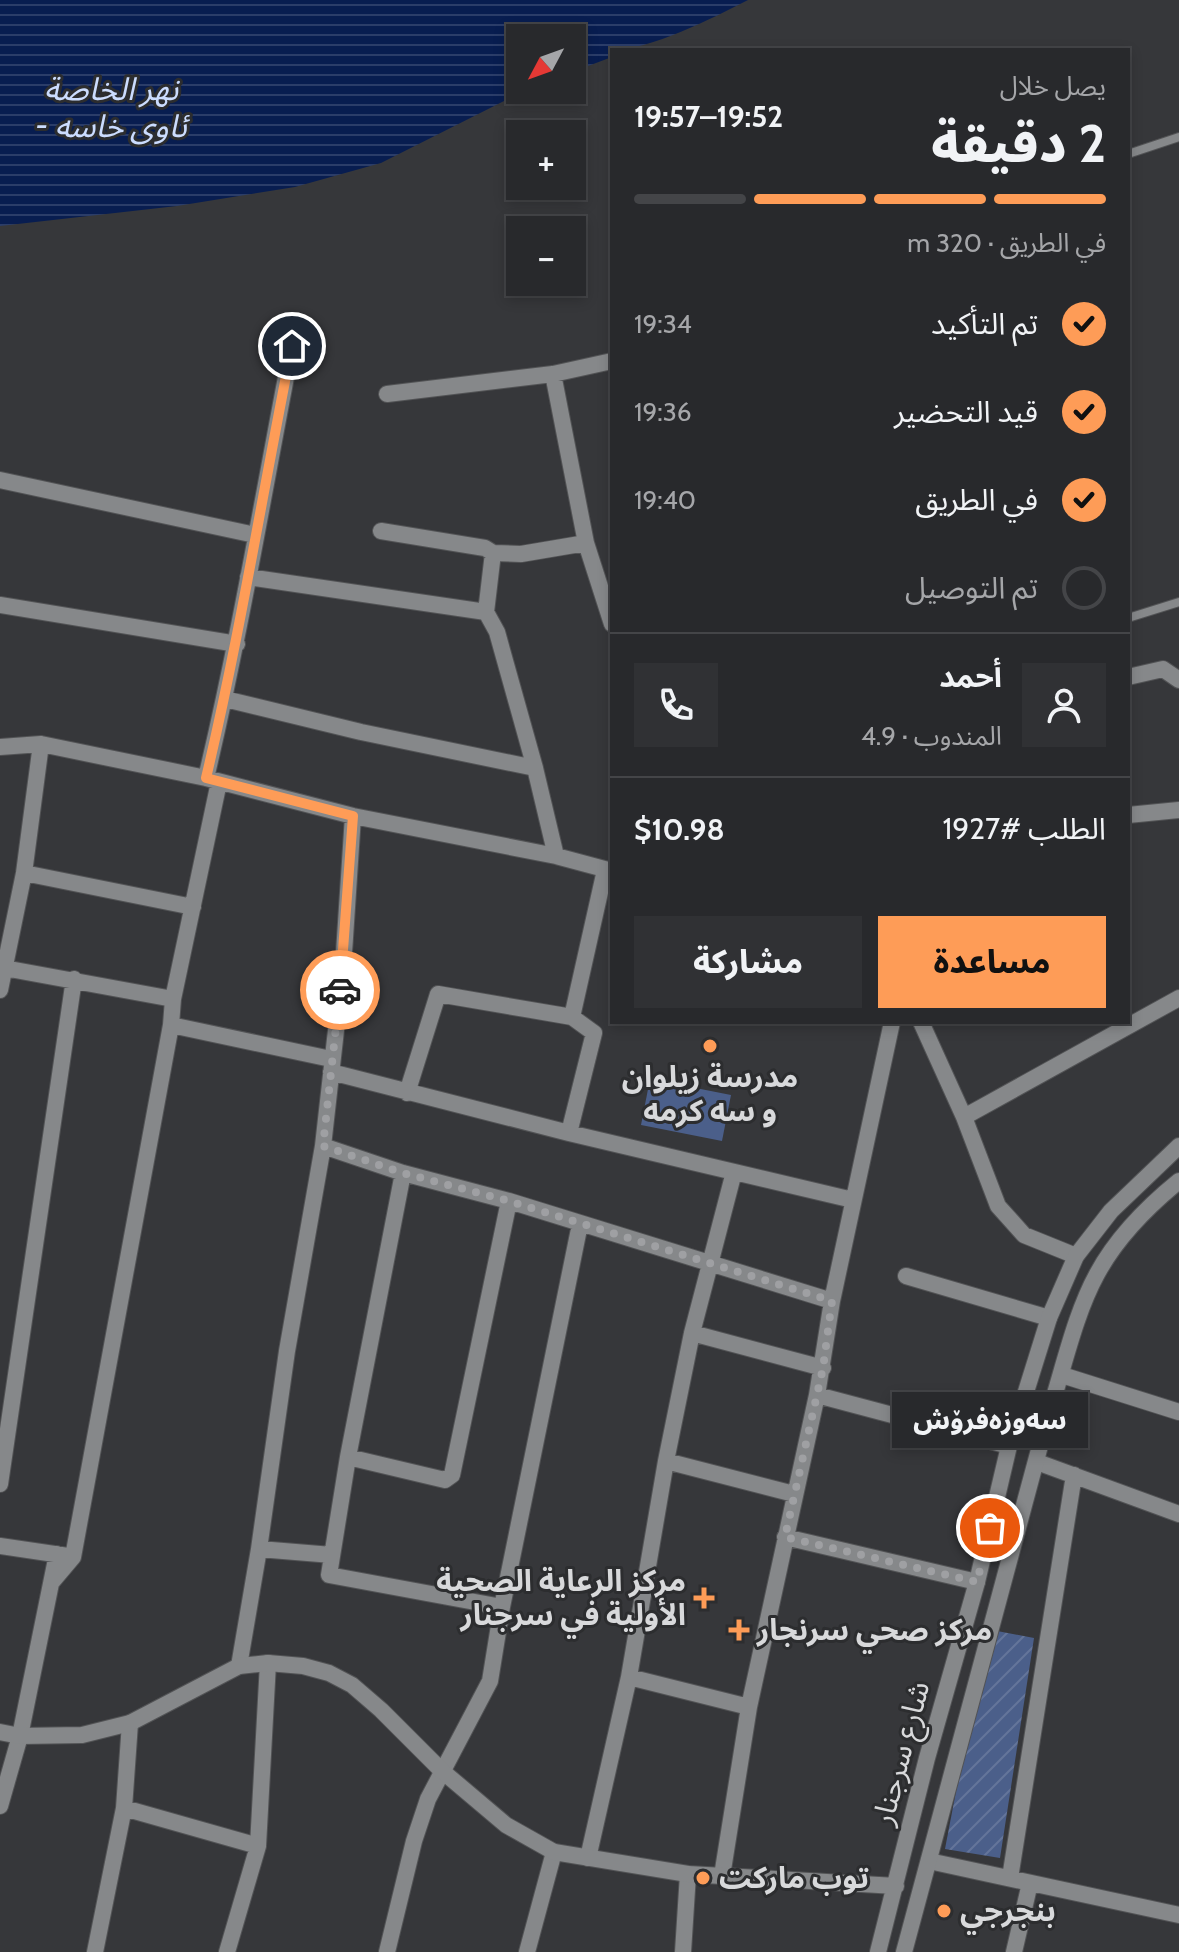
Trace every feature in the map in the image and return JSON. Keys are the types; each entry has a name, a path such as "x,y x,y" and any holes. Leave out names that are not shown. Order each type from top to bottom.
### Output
{"street":[{"path":"0,1806 20,1736 51,1583 65,1555 171,1025 173,999 193,907 225,699 292,346"},
{"path":"387,394 553,374 610,361"},
{"path":"553,374 586,543 608,592"},
{"path":"0,480 255,535"},
{"path":"381,531 485,548 493,553 521,554 586,543"},
{"path":"493,553 486,612 497,632 556,856"},
{"path":"248,577 486,612"},
{"path":"0,605 237,644"},
{"path":"1130,677 1163,669 1179,680"},
{"path":"225,699 361,732 535,768"},
{"path":"0,990 24,873 41,744"},
{"path":"0,747 41,744 213,780 353,816 556,856 608,870 572,1017"},
{"path":"1130,815 1179,810"},
{"path":"239,1666 287,1351 323,1146 343,968 353,816"},
{"path":"24,873 193,907"},
{"path":"4,968 173,999"},
{"path":"0,1484 74,979"},
{"path":"407,1093 438,994 572,1017 594,1033 569,1133"},
{"path":"1130,1020 1179,998"},
{"path":"722,1876 749,1707 823,1368 832,1301 892,1024"},
{"path":"922,1024 964,1117 989,1186 1010,1222 1024,1235 1076,1256"},
{"path":"171,1025 331,1065 407,1093 853,1200"},
{"path":"964,1117 1120,1025"},
{"path":"323,1146 403,1173 509,1201 832,1301"},
{"name":"شارع سرجنار","path":"878,1952 927,1758 977,1582 1009,1446 1049,1318 1076,1256 1111,1211 1179,1146"},
{"path":"588,1858 629,1677 666,1461 692,1333 734,1172"},
{"path":"403,1173 348,1457 329,1575 502,1607"},
{"name":"شارع سرجنار","path":"904,1952 1048,1416 1074,1332 1096,1276 1136,1220 1171,1197 1179,1181"},
{"path":"348,1457 445,1480 452,1475 509,1201"},
{"path":"387,1952 414,1841 441,1770 490,1681 502,1607 580,1224"},
{"path":"906,1276 1049,1318"},
{"path":"692,1333 823,1368"},
{"path":"1062,1375 1179,1412"},
{"path":"817,1395 1009,1446"},
{"path":"666,1461 794,1494"},
{"path":"1037,1462 1179,1514"},
{"path":"1010,1878 1074,1475"},
{"path":"785,1537 977,1582"},
{"path":"0,1546 65,1555"},
{"path":"259,1549 332,1555"},
{"path":"227,1952 258,1846 268,1663"},
{"path":"0,1732 20,1736 82,1735 130,1723 239,1666 268,1663 303,1666 342,1679 381,1710 441,1770 506,1825 554,1852 688,1874 896,1886"},
{"path":"629,1677 749,1707"},
{"path":"95,1952 124,1808 130,1723"},
{"path":"124,1808 258,1846"},
{"path":"527,1952 554,1852"},
{"path":"929,1861 1179,1915"},
{"path":"683,1952 688,1874"},
{"path":"1014,1952 1030,1883"}],"lane":[{"path":"1130,153 1179,137"},
{"path":"1130,617 1179,602"}],"shaded area":[{"path":"650,1079 731,1095 722,1141 641,1125"},
{"path":"992,1630 1034,1638 1000,1858 945,1849 966,1739"}],"water":[{"name":"نهر الخاصة - ئاوی خاسە","path":"0,0 748,0 663,39 631,48 610,48 610,58 586,67 586,24 506,24 506,100 381,163 295,187 177,206 0,226"}],"way so far":[{"path":"340,990 323,1146 403,1173 509,1201 832,1301 823,1368 785,1537 977,1582 990,1528"}],"place":[{"name":"مدرسة زيلوان و سه كرمه","path":"710,1046"},
{"name":"سەوزەفرۆش","path":"990,1528"},
{"name":"مركز الرعاية الصحية الأولية في سرجنار","path":"704,1598"},
{"name":"مركز صحي سرنجار","path":"739,1630"},
{"name":"توب ماركت","path":"703,1878"},
{"name":"بنجرجي","path":"944,1911"}],"route":[{"path":"292,346 237,644 206,778 353,816 340,990"}]}
